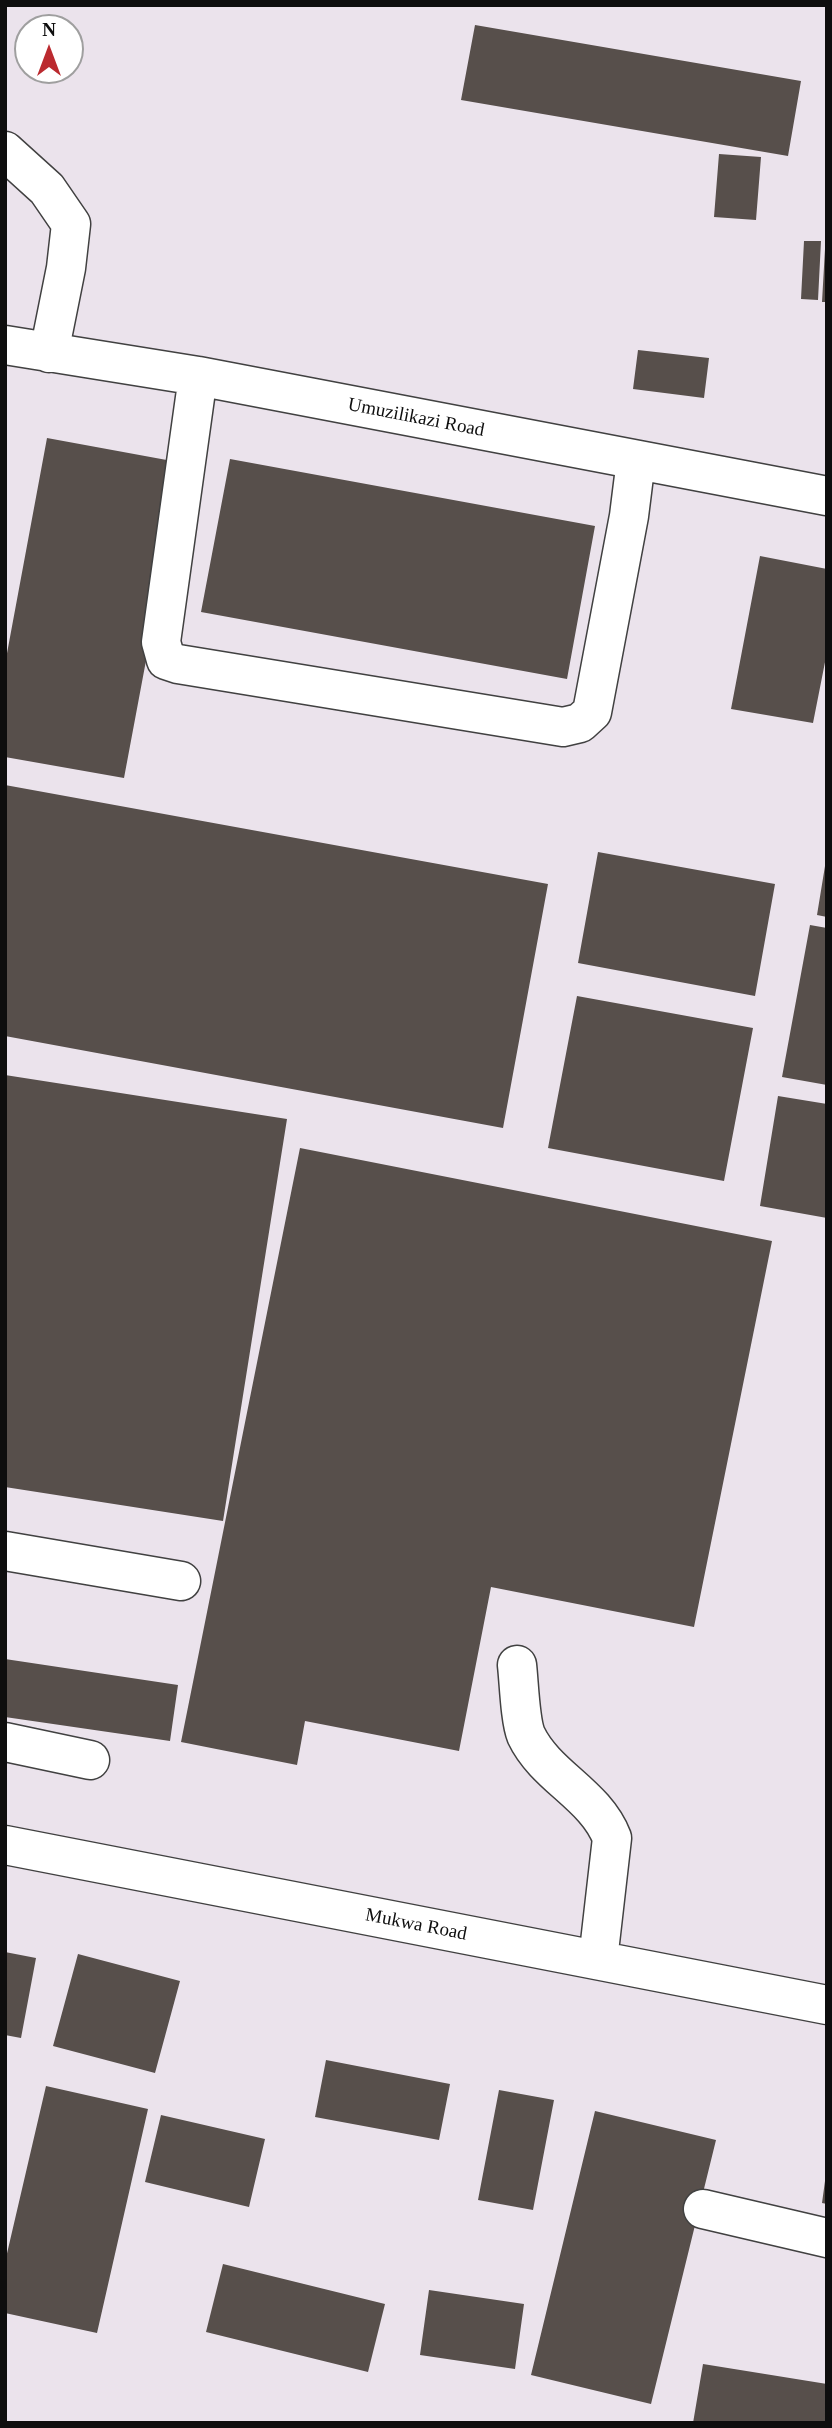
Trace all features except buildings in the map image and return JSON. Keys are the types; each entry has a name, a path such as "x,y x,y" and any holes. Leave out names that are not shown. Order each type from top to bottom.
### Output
{"street":[{"path":"5,151 47,189 71,225 66,268 49,353"},
{"name":"Umuzilikazi Road","path":"5,345 198,376 827,496"},
{"path":"198,376 161,642 166,660 178,664 564,727 580,723 592,712 629,516 636,460"},
{"path":"5,1551 181,1581"},
{"path":"517,1665 525,1733 542,1760 589,1801 606,1822 612,1838 598,1960"},
{"path":"5,1742 90,1760"},
{"name":"Mukwa Road","path":"5,1845 827,2005"},
{"path":"702,2210 827,2238"}],"shaded area":[{"path":"5,5 827,5 827,2423 5,2423"}]}
